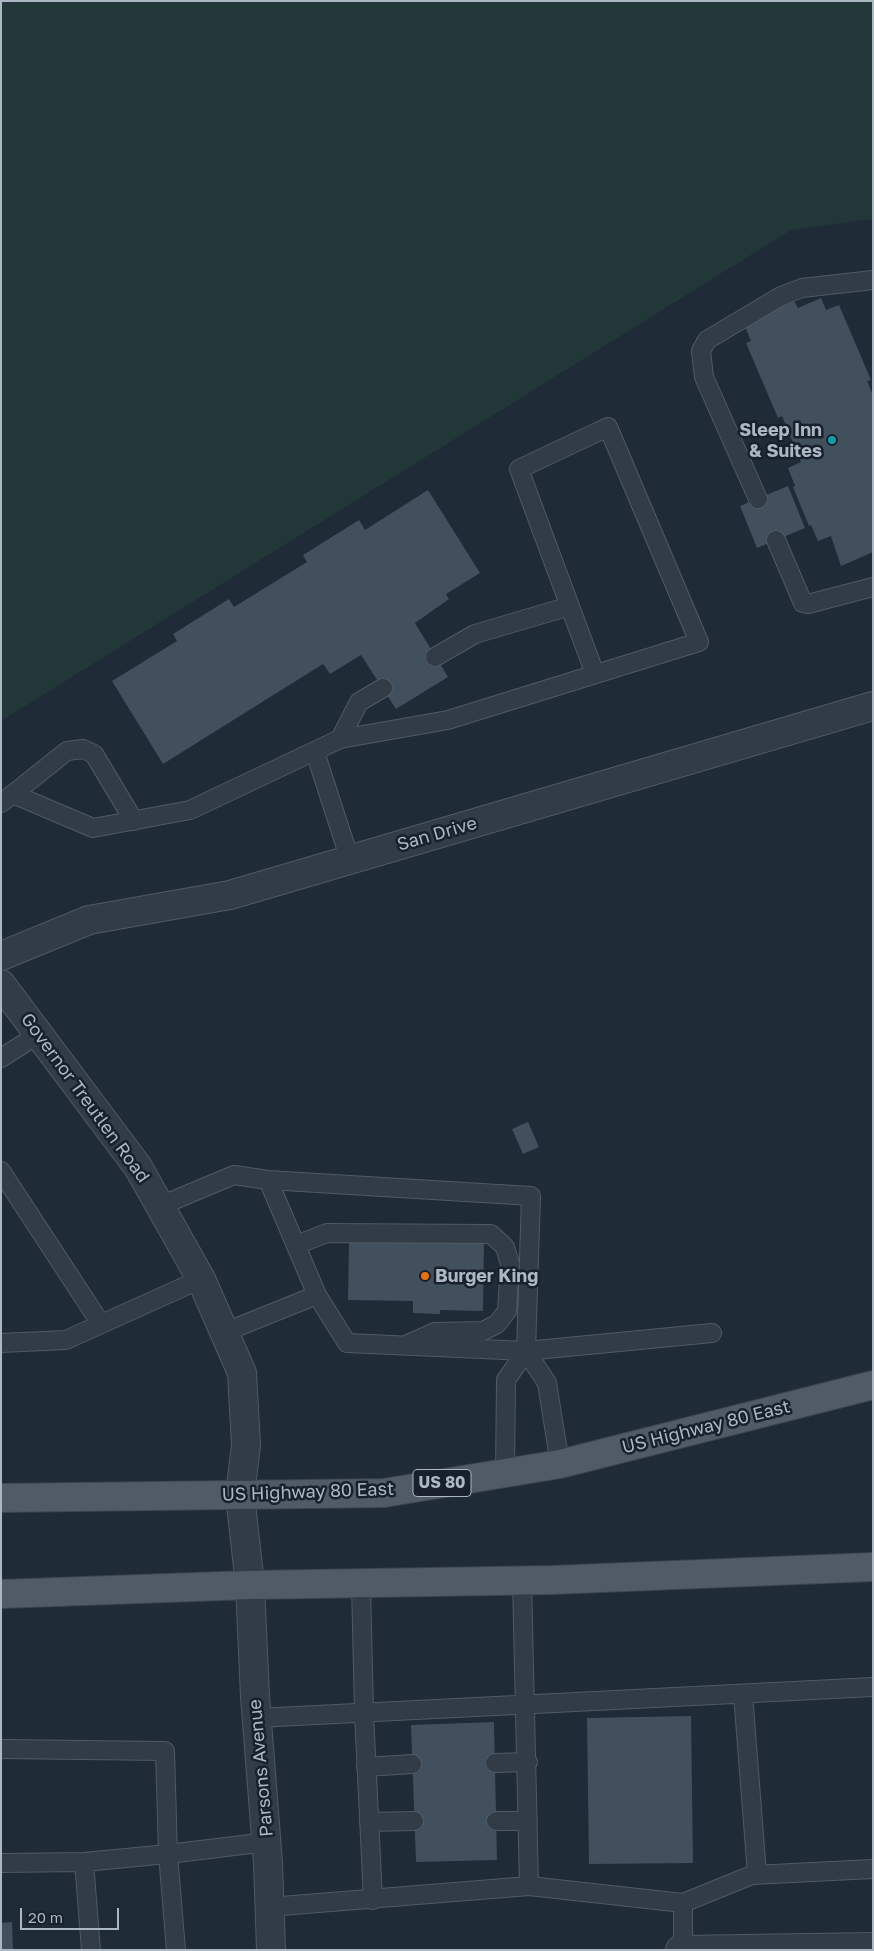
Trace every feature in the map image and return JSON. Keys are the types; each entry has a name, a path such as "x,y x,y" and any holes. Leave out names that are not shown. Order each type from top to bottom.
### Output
{"main road":[{"name":"US Highway 80 East","path":"1,1498 384,1493 560,1464 873,1385"},
{"path":"1,1594 250,1585 522,1580 873,1567"}],"street":[{"name":"San Drive","path":"1,956 89,920 230,895 873,706"},
{"name":"Governor Treutlen Road","path":"1,984 138,1167 201,1279 242,1373 246,1445 240,1494 250,1585"},
{"name":"Parsons Avenue","path":"250,1585 257,1718 267,1842 271,1950"},
{"path":"681,1950 873,1947"}],"lane":[{"path":"758,499 704,378 701,351 707,340 781,296 802,288 873,280"},
{"path":"7,798 93,828 190,810 315,752 340,738 448,720 699,642 608,427 519,469 596,674"},
{"path":"776,540 803,603 808,604 873,587"},
{"path":"435,657 475,634 570,606"},
{"path":"340,738 360,702 383,688"},
{"path":"7,798 67,751 83,749 94,754 134,820"},
{"path":"315,752 350,860"},
{"path":"1,1058 39,1034"},
{"path":"1,1171 100,1324"},
{"path":"160,1206 234,1175 268,1180 531,1196 526,1351 506,1380 505,1472"},
{"path":"268,1180 316,1295 347,1343 526,1351 712,1333"},
{"path":"296,1245 327,1233 491,1234 505,1247 510,1264 507,1311 497,1324 483,1331 435,1332 403,1346"},
{"path":"1,1343 66,1340 201,1279"},
{"path":"225,1332 316,1295"},
{"path":"526,1351 547,1383 560,1464"},
{"path":"522,1580 524,1705 528,1762 529,1886"},
{"path":"361,1584 372,1900"},
{"path":"257,1718 873,1687"},
{"path":"743,1694 757,1874"},
{"path":"1,1749 164,1751 168,1854 176,1950"},
{"path":"495,1762 528,1762"},
{"path":"366,1767 412,1764"},
{"path":"369,1822 414,1821"},
{"path":"496,1822 528,1822"},
{"path":"1,1863 84,1862 267,1842"},
{"path":"84,1862 91,1950"},
{"path":"269,1907 529,1886 683,1903 757,1874 873,1869"},
{"path":"681,1950 683,1903"}],"green space":[{"path":"1,1 873,1 873,219 791,230 1,721"}],"building":[{"name":"Sleep Inn & Suites","path":"821,298 826,310 839,305 871,380 867,381 873,395 873,552 841,566 831,536 818,541 811,525 809,526 793,487 795,486 788,468 801,462 782,416 778,418 746,343 751,341 743,322 794,301 798,308"},
{"path":"788,486 805,528 757,548 740,506"},
{"path":"428,490 480,573 446,594 449,599 415,623 448,677 396,709 361,655 330,674 323,664 163,764 112,681 177,641 173,634 229,599 234,607 307,562 303,555 359,520 365,530"},
{"path":"528,1122 539,1147 523,1154 512,1129"},
{"path":"349,1240 484,1242 483,1311 440,1310 440,1314 413,1313 413,1301 348,1300"},
{"path":"691,1716 693,1863 589,1864 587,1718"},
{"path":"494,1722 497,1860 416,1862 411,1725"},
{"path":"12,1922 13,1950 1,1950 1,1923"}],"place":[{"name":"Sleep Inn & Suites","path":"832,440"},
{"name":"Burger King","path":"425,1276"}]}
